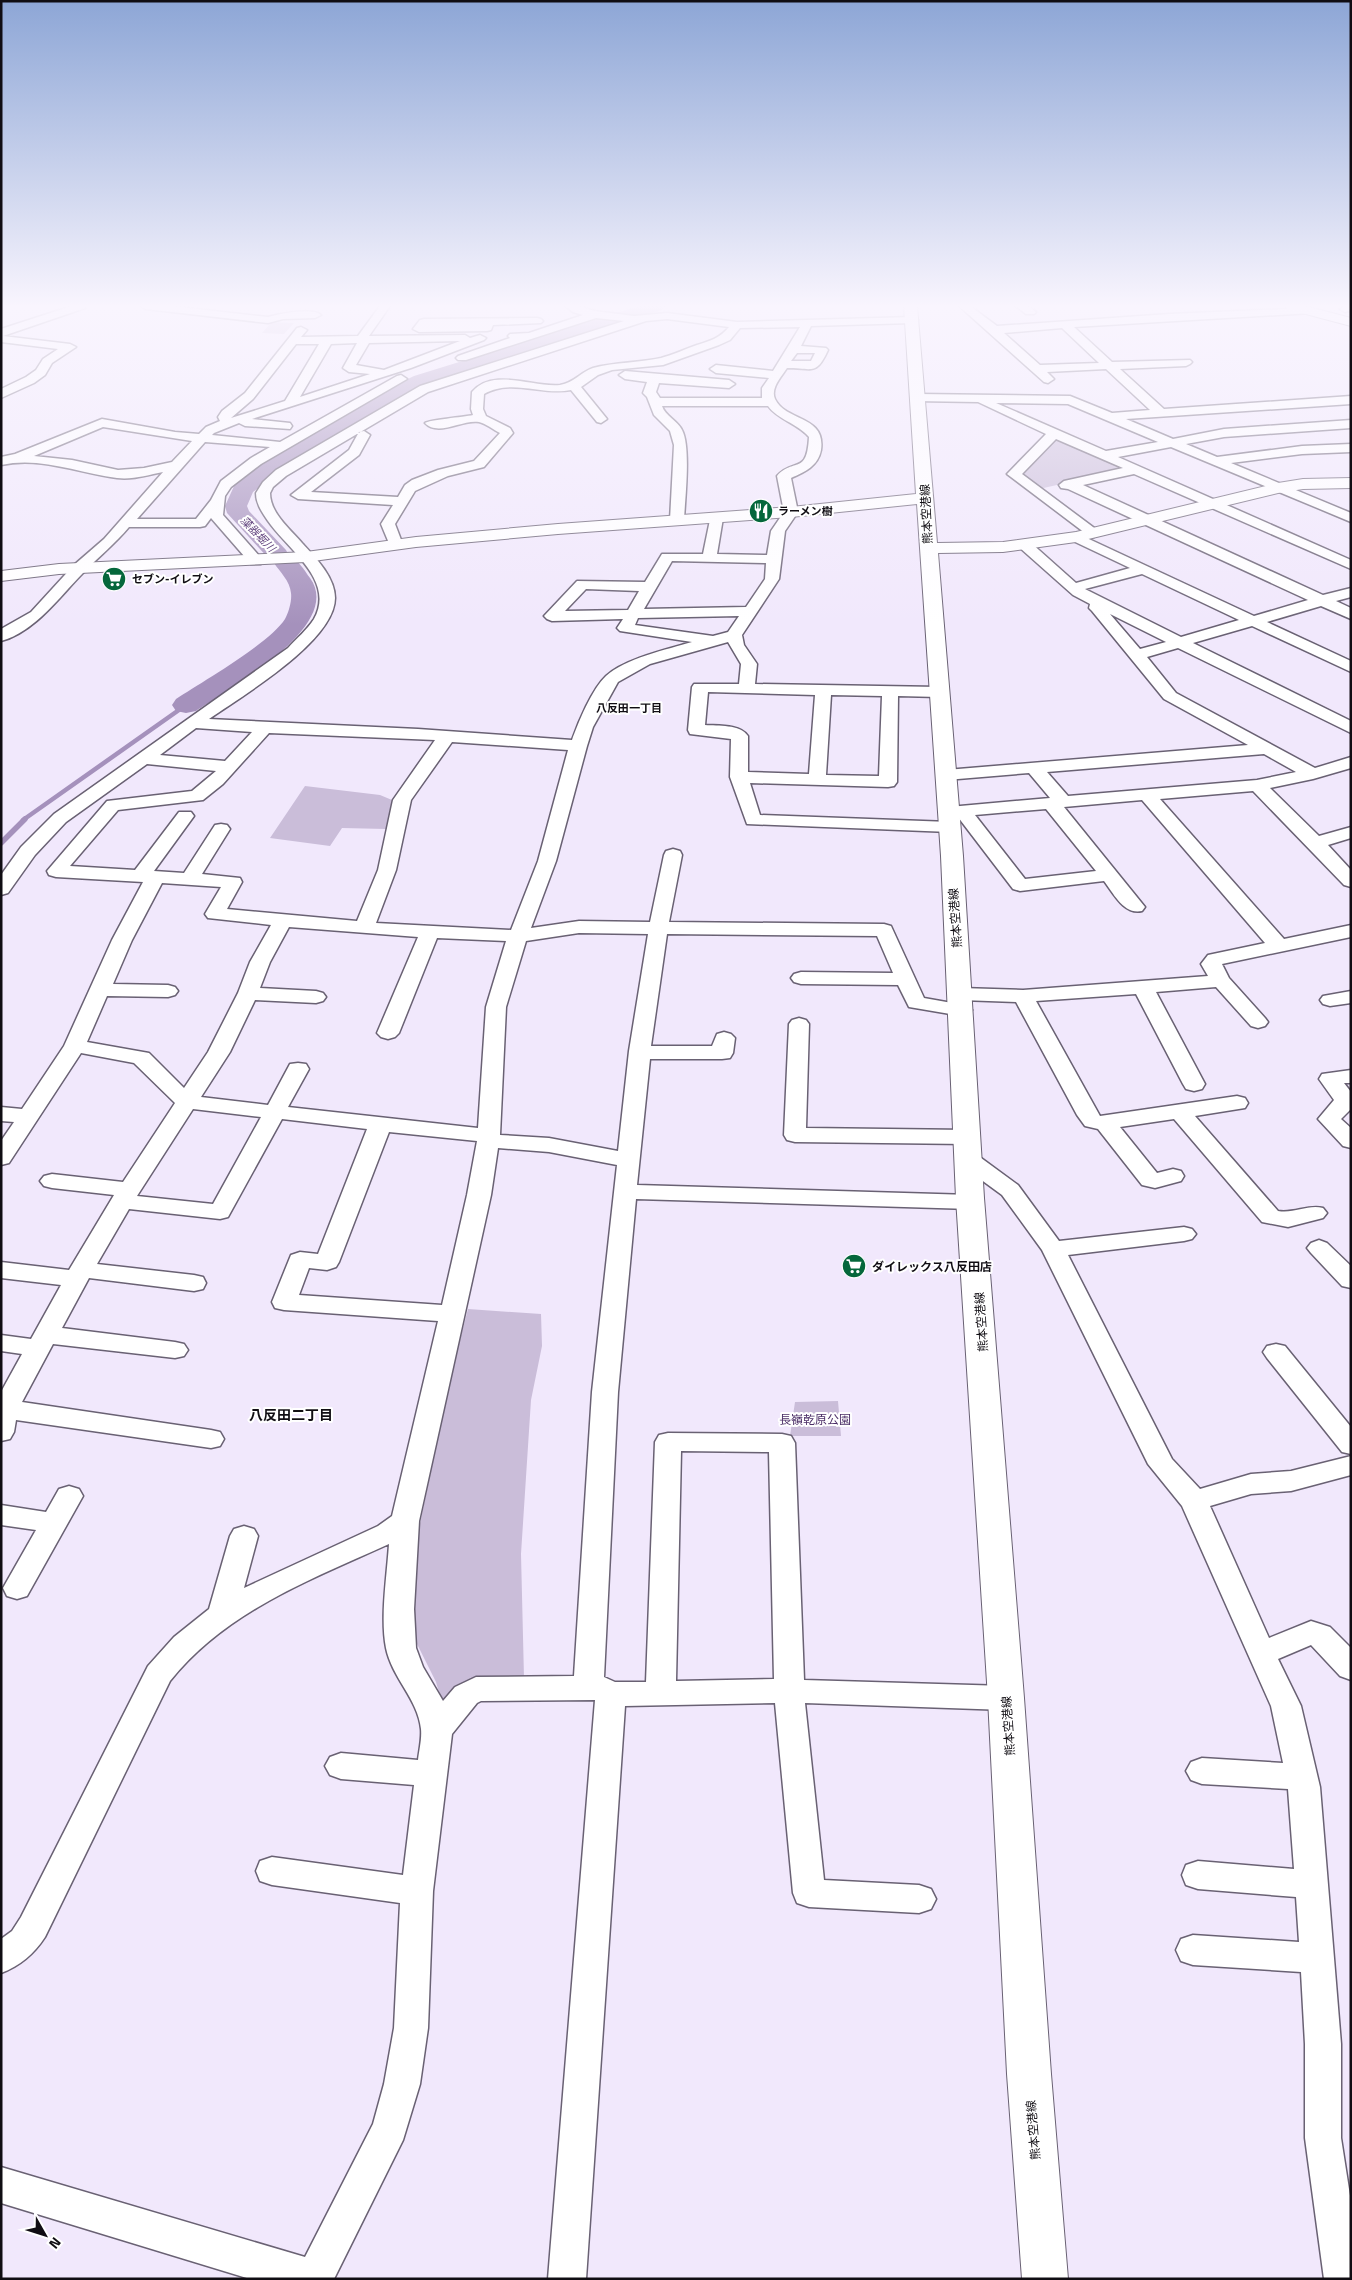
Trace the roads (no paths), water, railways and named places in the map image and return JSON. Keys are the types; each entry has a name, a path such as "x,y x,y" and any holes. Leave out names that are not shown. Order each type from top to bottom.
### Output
{"main road":[{"name":"熊本空港線","path":"919,412 946,775 954,817 953,892 962,1002 971,1202 1006,1698 1029,2074 1045,2279"},
{"path":"928,548 1026,545 1076,538 1278,488 1303,484 1351,483"},
{"path":"1,576 79,568 256,561 306,557 396,545 558,529 791,512 925,498"}],"street":[{"path":"229,412 224,417 232,421 286,426"},
{"path":"1,636 36,615 79,568 109,542 176,465 210,430 260,412"},
{"path":"256,561 216,516 218,496 226,484 256,461 340,412"},
{"path":"1,890 28,851 60,818 294,651 314,629 325,611 327,591 322,576 276,524 264,504 263,493 270,482 281,473 384,412"},
{"path":"478,412 480,418"},
{"path":"596,412 601,419"},
{"path":"658,412 676,430 680,444 677,520"},
{"path":"1,2185 314,2279 385,2141 395,2113 411,2028 417,1891 437,1730 429,1702 409,1670 401,1648 399,1609 405,1521 479,1195 488,1138 496,1007 518,936 547,861 578,746 596,706 612,679 644,661 734,635 772,579 778,531 791,512 784,476 810,464 815,455 814,436 805,425 781,412"},
{"path":"1008,412 1133,470 1351,565"},
{"path":"1103,412 1215,462 1351,518"},
{"path":"1112,416 1170,412"},
{"path":"396,545 388,524 410,488 417,483 483,462 507,433 506,430 480,418 445,424 432,424"},
{"path":"1,461 19,457 102,423 175,436 274,444"},
{"path":"1102,456 1224,433 1351,424"},
{"path":"1054,434 1014,471 1016,476 1094,533"},
{"path":"364,435 354,452 298,496 401,501"},
{"path":"1215,462 1302,450 1351,448"},
{"path":"19,457 72,464 118,474 144,472 176,465"},
{"path":"1037,492 1133,470"},
{"path":"1069,484 1351,614"},
{"path":"126,523 200,523 217,501"},
{"path":"709,558 716,518"},
{"path":"1076,538 1351,667"},
{"path":"1026,545 1073,588 1098,603 1351,728"},
{"path":"716,641 625,628 666,557 774,559"},
{"path":"1073,588 1144,569"},
{"path":"649,587 582,584 552,616 751,611"},
{"path":"1136,655 1351,592"},
{"path":"1098,603 1096,608 1170,696 1313,774"},
{"path":"734,635 736,646 749,664 746,689"},
{"path":"939,692 700,687 696,730 730,732 740,736 739,777 753,820 954,817 1057,802 1257,785 1313,774 1351,762"},
{"path":"817,780 822,690"},
{"path":"739,777 888,782 890,691"},
{"path":"191,723 447,736 578,746"},
{"path":"265,728 229,767 197,796 113,805 56,871 233,882 215,914 364,928 518,936 579,928 884,930 918,1004 1221,981"},
{"path":"364,928 387,870 402,800 447,736"},
{"path":"946,775 1268,749"},
{"path":"142,758 229,767"},
{"path":"1034,768 1108,874 1134,907"},
{"path":"1257,785 1316,843 1351,881"},
{"path":"1147,795 1278,946"},
{"path":"1,1158 75,1046 122,940 147,877 185,816"},
{"path":"954,817 1020,885 1108,874"},
{"path":"189,880 221,829"},
{"path":"1316,843 1351,832"},
{"path":"603,1690 589,1679 605,1392 640,1052 658,929 673,855"},
{"path":"211,1439 2,1424 42,1341 79,1275 126,1196 220,1052 248,993 260,962 283,920"},
{"path":"388,1033 430,931"},
{"path":"1258,1022 1221,981 1211,964 1212,961 1351,931"},
{"path":"801,978 906,979"},
{"path":"1144,987 1194,1084"},
{"path":"100,990 168,991"},
{"path":"248,993 316,997"},
{"path":"1023,996 1093,1121 1105,1123 1237,1103"},
{"path":"1330,1000 1351,997"},
{"path":"799,1024 795,1135 969,1149 1010,1190 1053,1249 1161,1464 1194,1501 1261,1654 1286,1706 1302,1777 1323,2044 1323,2138 1345,2272"},
{"path":"640,1052 722,1053 724,1038"},
{"path":"75,1046 141,1058 186,1102 273,1113 381,1123 557,1146 628,1160"},
{"path":"52,1182 220,1212 298,1069"},
{"path":"1351,1076 1330,1079 1346,1101 1329,1119 1351,1141"},
{"path":"1179,1112 1270,1217 1288,1220 1315,1212"},
{"path":"1,1114 29,1116"},
{"path":"381,1123 327,1262 300,1260 284,1302 451,1314"},
{"path":"1105,1123 1149,1179 1155,1181 1173,1176"},
{"path":"625,1192 971,1202"},
{"path":"1053,1249 1184,1234"},
{"path":"1319,1248 1351,1280"},
{"path":"1,1270 194,1283"},
{"path":"1,1343 42,1341 175,1350"},
{"path":"1276,1352 1351,1445"},
{"path":"662,1693 668,1442 782,1443 789,1691 809,1893 919,1898"},
{"path":"1194,1501 1251,1484 1296,1480 1351,1465"},
{"path":"17,1588 69,1496"},
{"path":"1,1515 54,1523"},
{"path":"1,1958 24,1941 34,1927 160,1674 185,1644 221,1617 269,1589 388,1533 405,1521"},
{"path":"221,1617 244,1536"},
{"path":"1261,1654 1311,1632 1320,1635 1351,1668"},
{"path":"437,1730 466,1695 476,1689 603,1690 662,1693 789,1691 1006,1698"},
{"path":"567,2279 603,1690"},
{"path":"341,1766 431,1774"},
{"path":"1202,1772 1302,1777"},
{"path":"272,1872 417,1891"},
{"path":"1198,1875 1311,1884"},
{"path":"1193,1950 1317,1958"}],"waterway":[{"name":"藻器堀川","path":"278,555 239,513 236,506 243,489 273,465 361,412"},
{"name":"藻器堀川","path":"186,705 245,666 284,636 296,622 301,611 304,594 300,581 286,563"},
{"name":"藻器堀川","path":"23,820 186,705"},
{"name":"藻器堀川","path":"1,843 25,819"}],"place":[{"name":"ラーメン樹","path":"761,511"},
{"name":"セブン-イレブン","path":"114,579"},
{"name":"ダイレックス八反田店","path":"854,1266"}],"district":[{"name":"八反田一丁目","path":"629,708"},
{"name":"八反田二丁目","path":"291,1414"}],"park label":[{"name":"長嶺乾原公園","path":"815,1419"}]}
